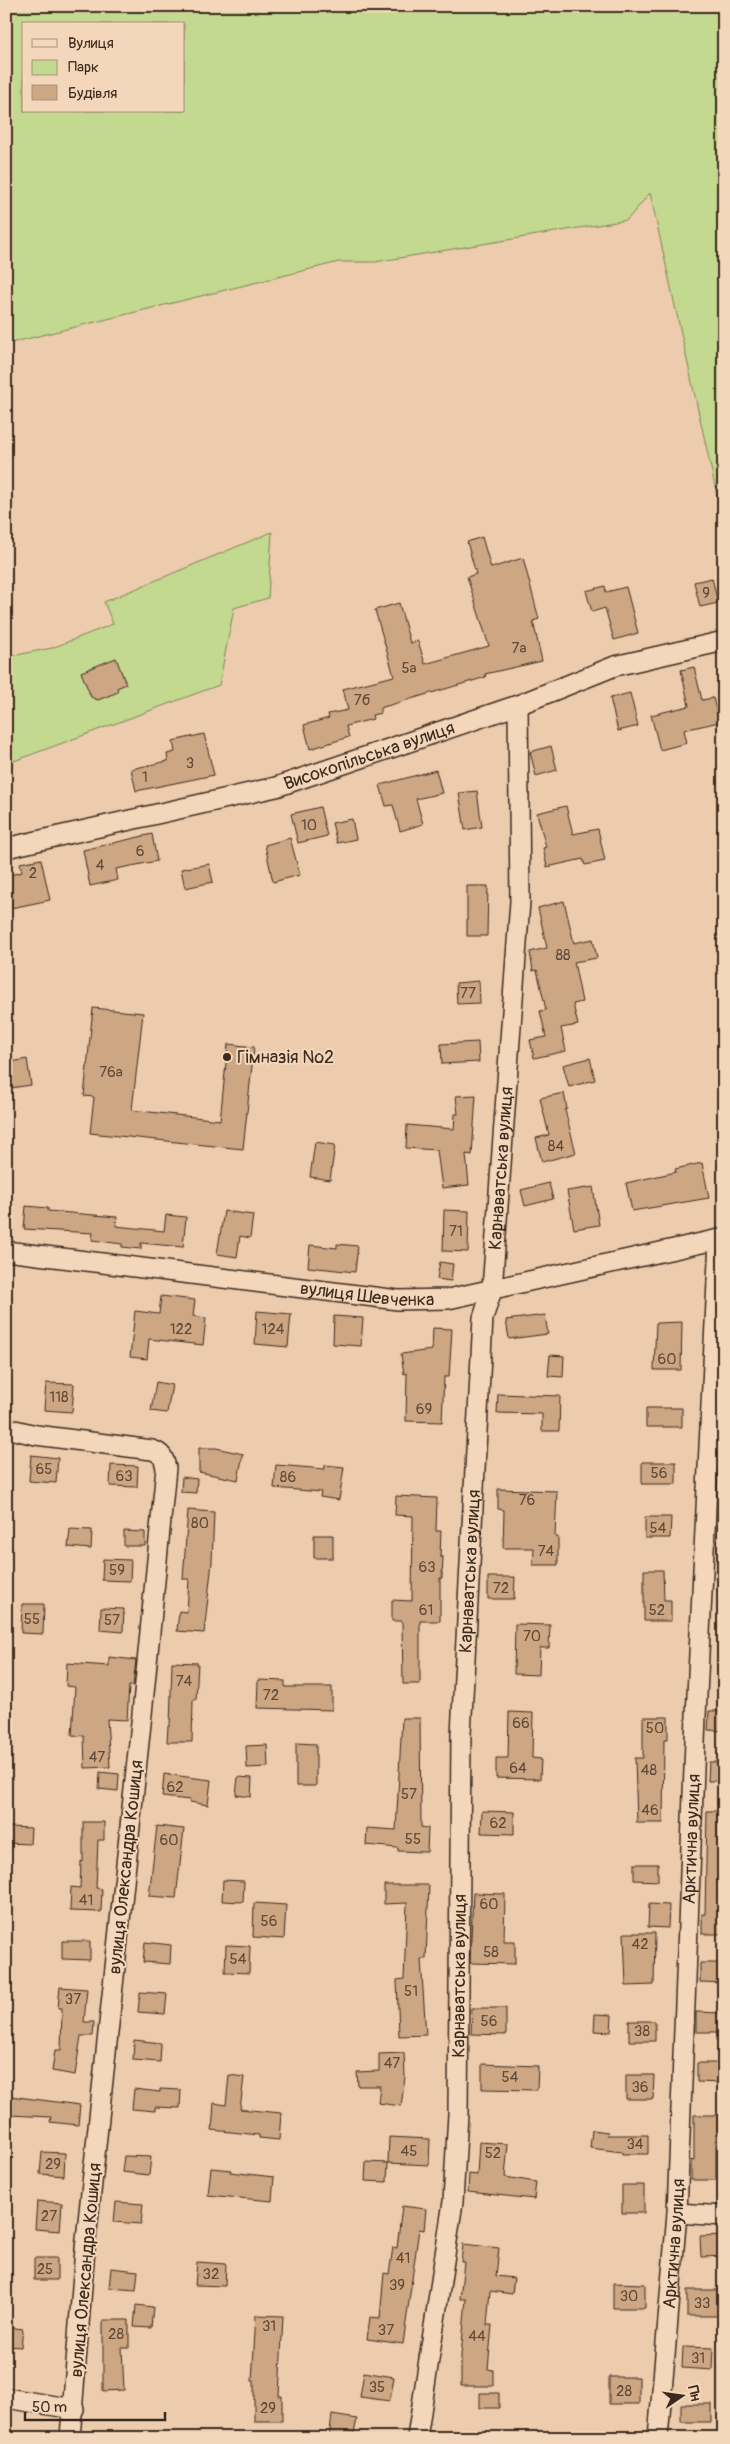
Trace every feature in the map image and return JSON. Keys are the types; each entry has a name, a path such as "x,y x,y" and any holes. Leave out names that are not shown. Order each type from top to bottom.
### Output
{"street":[{"name":"Високопільська вулиця","path":"6,848 276,787 518,705 615,666 724,641"},
{"name":"Карнаватська вулиця","path":"417,2438 453,2202 458,2114 461,1734 483,1318 492,1290 520,901 518,705"},
{"name":"вулиця Шевченка","path":"6,1251 398,1300 448,1299 721,1239"},
{"name":"Арктична вулиця","path":"658,2438 677,2213 696,1716 721,1239"},
{"name":"вулиця Олександра Кошиця","path":"6,1428 36,1435 152,1450 159,1452 164,1459 166,1468 85,2249 74,2409 70,2438"},
{"path":"677,2213 724,2216"},
{"path":"6,2398 74,2409"}],"green space":[{"path":"6,6 724,6 724,527 650,193 627,220 375,262 339,262 6,344"},
{"path":"272,532 268,598 234,608 219,685 6,764 6,657 52,648 113,624 104,602"}],"building":[{"path":"482,537 491,568 523,558 539,619 533,621 542,661 485,674 486,677 380,708 381,713 372,715 373,719 346,726 349,737 310,749 304,725 329,718 328,714 348,710 343,689 394,676 375,610 399,603 410,643 418,641 425,664 489,646 467,577 476,574 467,542"},
{"path":"712,578 718,603 700,607 694,582"},
{"path":"605,586 606,592 626,587 638,633 614,640 605,608 592,612 586,591"},
{"path":"116,658 126,684 117,688 118,692 98,700 91,697 81,672"},
{"path":"694,667 702,700 713,698 719,722 684,730 687,743 660,750 651,715 689,706 681,670"},
{"path":"630,693 638,726 618,731 610,698"},
{"path":"204,734 214,775 136,791 131,769 168,761 167,754 175,752 173,741"},
{"path":"551,746 557,770 536,776 530,752"},
{"path":"436,770 442,793 416,799 423,824 400,831 393,805 386,806 380,785"},
{"path":"477,791 482,827 465,830 459,793"},
{"path":"566,806 573,834 598,829 605,861 585,865 583,859 547,867 543,848 546,847 537,813"},
{"path":"320,807 327,836 298,843 291,814"},
{"path":"352,819 356,839 337,843 332,823"},
{"path":"152,834 157,861 116,869 118,880 90,886 83,850"},
{"path":"290,838 300,875 273,882 265,845"},
{"path":"41,859 50,900 11,908 6,876 22,872 20,863"},
{"path":"209,864 213,882 185,888 181,869"},
{"path":"467,886 488,886 487,936 467,936"},
{"path":"564,901 574,943 593,939 597,958 574,962 582,1002 573,1004 578,1025 561,1028 566,1051 534,1058 530,1040 546,1037 540,1011 546,1010 537,970 533,971 530,952 547,948 538,908"},
{"path":"479,981 480,1003 457,1004 456,983"},
{"path":"93,1008 143,1013 132,1110 220,1120 228,1044 254,1047 243,1149 90,1133 94,1097 84,1096"},
{"path":"478,1042 479,1062 442,1064 441,1044"},
{"path":"590,1058 595,1080 569,1087 563,1065"},
{"path":"27,1059 31,1085 11,1088 6,1063"},
{"path":"564,1093 567,1109 565,1110 576,1153 542,1162 536,1138 549,1135 540,1098"},
{"path":"476,1095 472,1155 466,1154 469,1185 442,1188 437,1150 406,1148 407,1125 454,1129 455,1114 458,1114 456,1096"},
{"path":"315,1142 335,1145 330,1180 310,1177"},
{"path":"702,1163 709,1198 632,1211 626,1183 676,1172 675,1169"},
{"path":"549,1183 553,1199 525,1206 521,1190"},
{"path":"593,1187 599,1225 574,1229 567,1191"},
{"path":"26,1206 48,1208 48,1211 117,1217 116,1226 164,1231 166,1215 186,1217 183,1247 141,1243 141,1249 122,1247 122,1244 92,1240 93,1233 24,1229"},
{"path":"444,1210 469,1211 468,1252 443,1251"},
{"path":"224,1211 253,1215 250,1238 240,1236 237,1257 217,1254"},
{"path":"337,1244 358,1246 355,1272 308,1267 310,1245 337,1248"},
{"path":"440,1262 453,1264 451,1281 437,1279"},
{"path":"161,1296 195,1300 193,1316 206,1318 203,1345 149,1339 147,1359 130,1357 135,1311 159,1314"},
{"path":"257,1311 291,1314 288,1347 255,1344"},
{"path":"545,1315 548,1334 509,1339 506,1320"},
{"path":"334,1316 363,1318 361,1346 333,1344"},
{"path":"682,1322 681,1370 654,1370 656,1323"},
{"path":"433,1328 452,1329 449,1377 444,1377 442,1422 406,1421 407,1373 404,1374 401,1354 432,1350"},
{"path":"550,1355 564,1356 563,1377 548,1376"},
{"path":"156,1382 172,1385 167,1413 151,1411"},
{"path":"46,1383 74,1384 72,1412 44,1410"},
{"path":"498,1394 560,1396 559,1431 542,1431 542,1414 497,1413"},
{"path":"646,1408 682,1408 682,1427 646,1427"},
{"path":"199,1448 216,1448 243,1454 238,1480 199,1472"},
{"path":"31,1455 58,1458 56,1483 29,1481"},
{"path":"642,1462 676,1462 676,1484 642,1484"},
{"path":"111,1465 138,1466 137,1487 110,1486"},
{"path":"276,1465 325,1469 325,1465 344,1467 339,1500 320,1497 321,1492 274,1488"},
{"path":"182,1477 197,1479 196,1493 181,1492"},
{"path":"498,1489 557,1491 555,1537 558,1537 558,1565 533,1565 534,1548 503,1548 504,1510 498,1509"},
{"path":"396,1496 437,1498 436,1531 441,1531 440,1557 443,1557 442,1578 440,1578 440,1621 420,1621 420,1684 403,1684 402,1621 392,1621 392,1600 412,1601 413,1516 395,1515"},
{"path":"188,1510 214,1512 212,1562 204,1633 177,1631 179,1611 187,1612 189,1579 183,1579"},
{"path":"645,1517 671,1517 670,1538 645,1538"},
{"path":"70,1529 92,1530 91,1549 68,1547"},
{"path":"124,1531 145,1532 145,1546 124,1546"},
{"path":"314,1535 333,1535 333,1558 314,1558"},
{"path":"103,1559 131,1560 130,1581 102,1580"},
{"path":"644,1570 663,1570 664,1600 671,1600 671,1621 644,1621"},
{"path":"488,1577 515,1577 514,1599 488,1599"},
{"path":"22,1604 44,1604 43,1634 21,1633"},
{"path":"101,1608 124,1609 123,1632 100,1630"},
{"path":"515,1624 550,1625 549,1648 540,1648 539,1675 514,1674"},
{"path":"109,1657 136,1660 133,1686 129,1686 127,1720 107,1719 110,1767 85,1768 84,1736 72,1735 75,1687 66,1686 67,1663 109,1666"},
{"path":"172,1662 198,1663 196,1700 193,1700 192,1742 167,1742 168,1726 170,1726"},
{"path":"258,1680 285,1681 285,1687 332,1687 332,1710 257,1708"},
{"path":"709,1711 724,1711 724,1731 708,1730"},
{"path":"509,1712 533,1713 532,1758 541,1759 540,1779 496,1778 496,1758 508,1758"},
{"path":"643,1717 668,1717 668,1739 664,1739 663,1823 637,1823 635,1758 643,1758"},
{"path":"402,1718 420,1718 421,1827 428,1828 427,1852 398,1851 398,1848 366,1845 367,1828 396,1830"},
{"path":"296,1743 316,1744 316,1786 296,1786"},
{"path":"267,1745 268,1767 247,1768 246,1746"},
{"path":"709,1762 724,1762 724,1781 708,1781"},
{"path":"100,1772 119,1774 118,1791 99,1789"},
{"path":"164,1774 211,1780 208,1805 190,1802 190,1800 162,1797"},
{"path":"238,1777 252,1778 251,1797 236,1795"},
{"path":"482,1811 514,1812 514,1834 481,1833"},
{"path":"707,1811 724,1811 724,1934 702,1934 702,1914 705,1914"},
{"path":"83,1822 104,1822 104,1840 98,1840 96,1888 102,1889 101,1912 70,1911 71,1887 80,1888 81,1861 83,1862"},
{"path":"157,1826 184,1829 176,1898 149,1896"},
{"path":"9,1827 31,1828 30,1844 8,1843"},
{"path":"634,1864 658,1864 658,1881 634,1880"},
{"path":"223,1880 244,1881 243,1902 222,1901"},
{"path":"384,1885 429,1885 426,1959 421,1959 426,2035 399,2036 397,1980 404,1979 407,1903 384,1904"},
{"path":"473,1893 505,1894 504,1941 515,1941 515,1964 470,1963"},
{"path":"254,1903 286,1905 284,1939 253,1937"},
{"path":"649,1904 669,1905 668,1928 648,1927"},
{"path":"624,1933 655,1933 654,1985 626,1986"},
{"path":"62,1941 90,1941 90,1960 62,1959"},
{"path":"145,1942 171,1945 170,1964 143,1962"},
{"path":"226,1945 250,1946 249,1973 225,1972"},
{"path":"700,1963 724,1963 724,1983 700,1982"},
{"path":"60,1987 87,1989 84,2022 94,2022 93,2036 81,2036 75,2075 52,2071 55,2050 61,2050 62,2008 58,2008"},
{"path":"140,1992 167,1994 165,2014 138,2012"},
{"path":"472,2008 506,2008 506,2035 471,2034"},
{"path":"696,2012 721,2013 721,2032 696,2032"},
{"path":"595,2014 612,2015 611,2032 594,2031"},
{"path":"629,2021 655,2021 655,2041 629,2041"},
{"path":"134,2040 161,2043 160,2062 133,2060"},
{"path":"404,2053 405,2077 401,2106 378,2103 380,2086 358,2086 357,2072 379,2071 379,2054"},
{"path":"697,2063 722,2063 722,2083 697,2082"},
{"path":"482,2064 538,2066 537,2090 482,2089"},
{"path":"229,2075 244,2077 240,2109 281,2113 279,2140 259,2138 259,2135 212,2130 214,2103 226,2105"},
{"path":"626,2075 654,2075 653,2099 626,2099"},
{"path":"134,2089 160,2092 160,2089 181,2090 180,2108 155,2107 155,2111 132,2109"},
{"path":"10,2096 80,2105 78,2125 50,2122 51,2117 9,2115"},
{"path":"694,2115 719,2115 719,2134 716,2134 716,2180 691,2180 691,2160 694,2161"},
{"path":"592,2130 608,2132 607,2135 648,2135 648,2154 622,2154 622,2152 590,2148"},
{"path":"389,2137 430,2139 429,2165 388,2163"},
{"path":"479,2142 508,2144 505,2177 536,2182 534,2199 468,2192 469,2174 477,2175"},
{"path":"42,2152 65,2153 64,2176 40,2174"},
{"path":"124,2156 151,2157 149,2175 122,2172"},
{"path":"366,2162 388,2163 387,2182 365,2181"},
{"path":"211,2168 274,2177 272,2201 208,2195"},
{"path":"622,2185 644,2185 644,2213 622,2213"},
{"path":"37,2201 62,2203 60,2231 35,2229"},
{"path":"116,2202 143,2204 141,2224 114,2222"},
{"path":"402,2206 426,2209 424,2230 419,2229 403,2344 367,2339 370,2317 380,2318 384,2273 389,2274 393,2247 397,2248"},
{"path":"724,2235 724,2256 701,2257 700,2236"},
{"path":"463,2244 499,2248 496,2276 514,2278 512,2294 490,2291 487,2325 492,2325 488,2369 493,2370 493,2386 461,2386 461,2355 466,2299 460,2299 464,2262 461,2262"},
{"path":"34,2258 57,2258 57,2280 34,2280"},
{"path":"197,2262 226,2264 225,2286 195,2285"},
{"path":"111,2268 138,2271 136,2290 109,2288"},
{"path":"613,2283 645,2284 645,2308 613,2308"},
{"path":"687,2290 718,2290 718,2300 724,2300 724,2316 687,2316"},
{"path":"136,2305 153,2307 151,2328 134,2327"},
{"path":"256,2315 283,2316 279,2396 282,2396 282,2421 254,2421 254,2381 252,2381"},
{"path":"103,2320 129,2320 129,2348 122,2348 124,2390 103,2391"},
{"path":"6,2327 23,2329 21,2347 6,2346"},
{"path":"683,2347 713,2348 712,2370 682,2368"},
{"path":"364,2372 394,2377 390,2401 360,2397"},
{"path":"609,2377 639,2377 639,2404 609,2404"},
{"path":"480,2393 499,2393 499,2408 480,2408"},
{"path":"681,2404 711,2404 711,2422 681,2422"},
{"path":"332,2415 357,2419 353,2438 329,2438"}],"place":[{"name":"Гімназія №2","path":"227,1057"}]}
